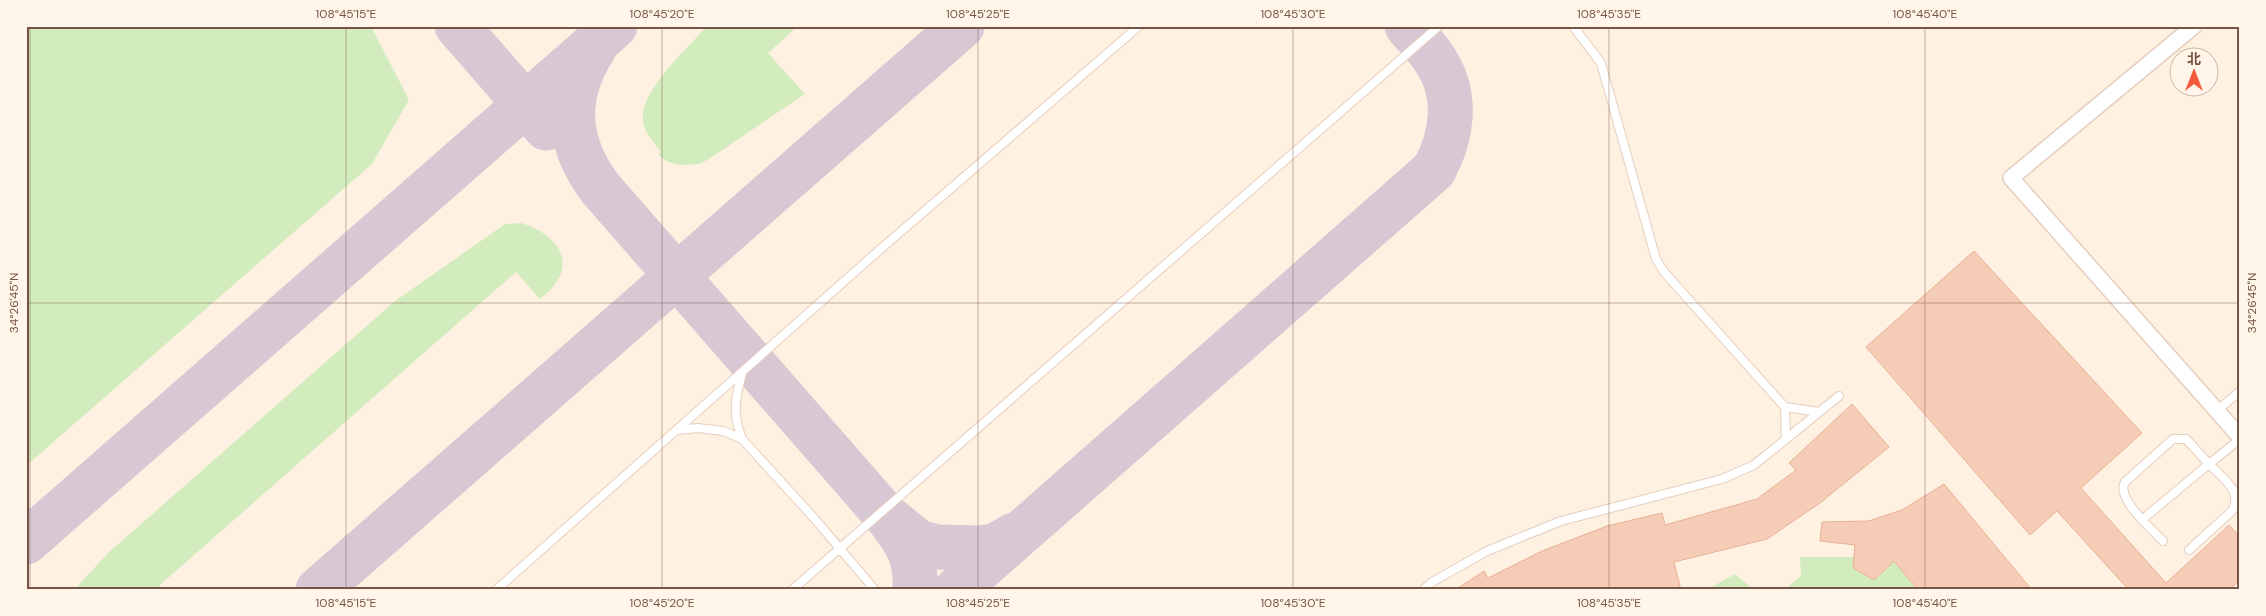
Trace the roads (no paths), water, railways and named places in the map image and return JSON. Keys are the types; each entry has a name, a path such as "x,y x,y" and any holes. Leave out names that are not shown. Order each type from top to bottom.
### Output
{"street":[{"path":"2194,26 2011,178 2240,438"}],"lane":[{"path":"496,590 876,253 1139,26"},
{"path":"792,590 1439,26"},
{"path":"1573,26 1601,62 1656,259 1664,272 1785,407 1787,421 1786,438"},
{"path":"742,373 735,402 735,420 742,439 875,590"},
{"path":"2217,411 2240,392"},
{"path":"1423,590 1432,582 1487,551 1561,520 1722,478 1754,465 1839,396"},
{"path":"1785,407 1819,412"},
{"path":"677,430 698,428 723,431 742,439"},
{"path":"2142,519 2240,438"},
{"path":"2163,541 2125,498 2122,486 2174,439 2186,439 2235,492 2236,505 2232,512 2189,550"}]}
